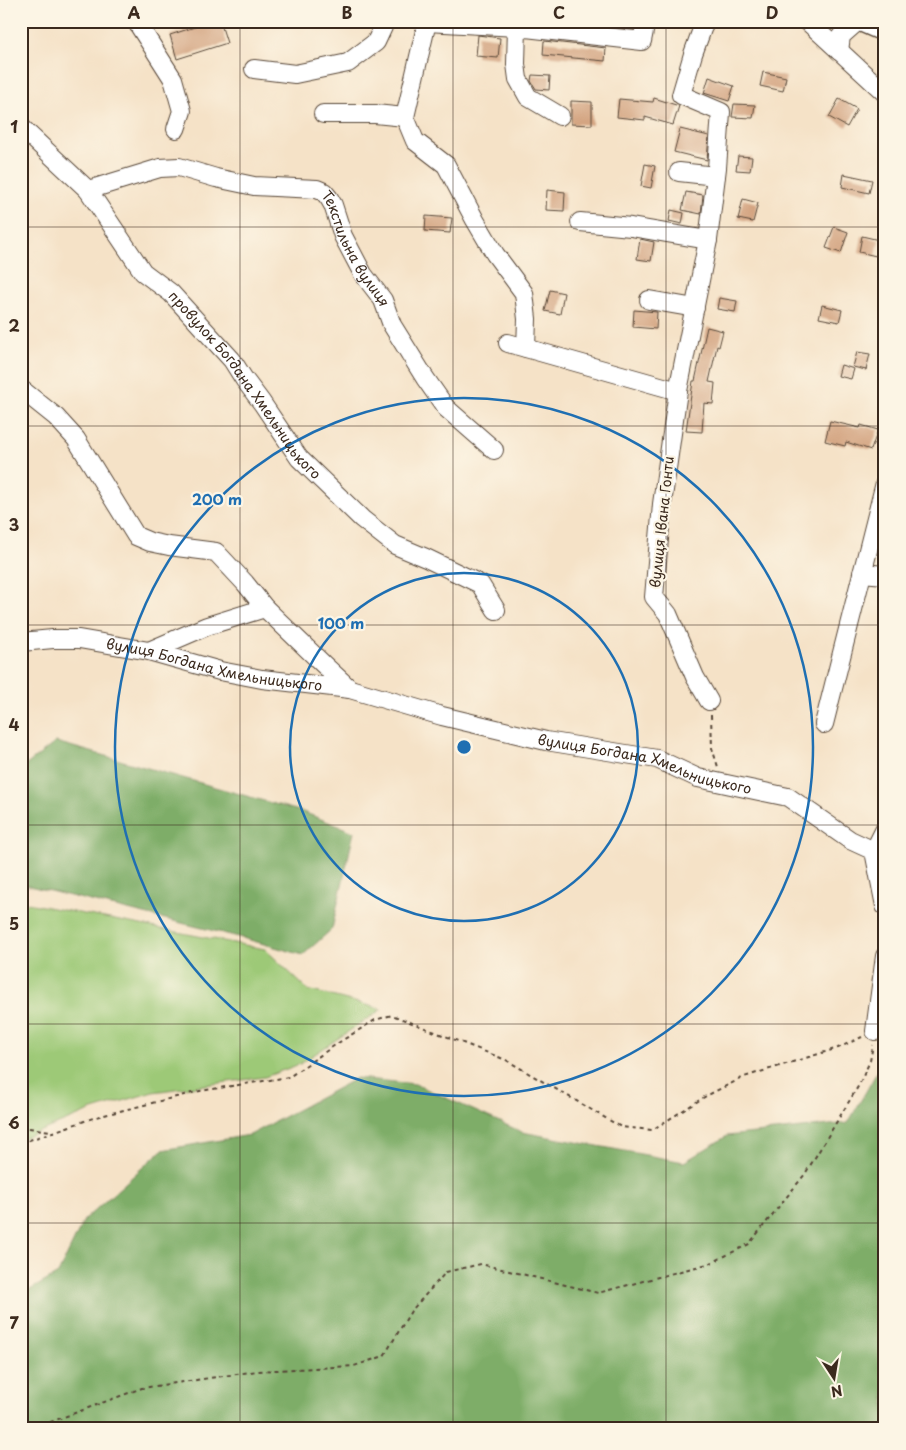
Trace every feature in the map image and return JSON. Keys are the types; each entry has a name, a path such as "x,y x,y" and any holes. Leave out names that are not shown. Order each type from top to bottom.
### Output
{"main road":[{"path":"860,21 885,31"}],"street":[{"path":"136,21 173,80 182,111 176,129"},
{"path":"254,69 295,74 348,63 376,42 383,27 381,21"},
{"path":"526,348 524,293 495,254 446,165 416,141 405,117 427,22 517,27 642,41 646,21"},
{"name":"вулиця Івана Гонти","path":"705,21 681,95 721,112 716,176 708,240 678,391 662,504 654,597 668,614 694,677 709,701"},
{"path":"807,21 885,93"},
{"path":"839,51 841,36 860,21"},
{"path":"517,27 516,64 518,79 528,97 560,116"},
{"path":"323,114 374,114 405,117"},
{"name":"провулок Богдана Хмельницького","path":"21,127 88,190 142,272 171,293 232,360 299,458 362,519 395,545 480,584 496,610"},
{"name":"Текстильна вулиця","path":"88,190 160,168 179,167 216,178 254,186 317,189 324,192 333,205 343,236 363,274 383,300 392,325 425,378 446,408 494,450"},
{"path":"679,172 716,176"},
{"path":"580,222 631,227 708,240"},
{"path":"649,300 694,308"},
{"path":"508,343 678,391"},
{"name":"вулиця Богдана Хмельницького","path":"21,390 56,417 76,439 136,536 150,542 216,552 265,608 350,689"},
{"path":"824,724 885,483"},
{"path":"862,573 885,575"},
{"path":"149,651 207,626 265,608"},
{"name":"вулиця Богдана Хмельницького","path":"21,642 79,639 149,651 220,671 262,679 350,689 442,716 536,738 657,760 698,778 788,797 850,840 874,851"},
{"path":"885,829 874,851 885,906"},
{"path":"876,1031 885,956"}],"path":[{"path":"709,701 712,724 712,748 716,762 727,784"},
{"path":"21,1143 96,1117 200,1091 289,1077 375,1020 392,1015 506,1060 621,1127 652,1130 706,1096 744,1077 838,1048 876,1031"},
{"path":"36,1429 37,1427 142,1388 256,1371 354,1366 384,1356 411,1312 446,1272 481,1264 598,1293 711,1263 749,1244 805,1174 859,1085 870,1061 876,1031"},
{"path":"21,1127 54,1132"}],"green space":[{"path":"56,742 303,812 354,832 332,929 303,955 239,937 21,884 21,769"},
{"path":"21,903 265,949 308,990 382,1009 300,1064 265,1077 153,1092 93,1110 21,1139"},
{"path":"885,1058 885,1429 21,1429 21,1295 58,1274 84,1220 162,1150 250,1135 357,1078 415,1084 522,1132 684,1162 727,1136 848,1123"}],"building":[{"path":"213,21 220,21 227,43 177,59 170,35"},
{"path":"478,35 500,38 498,58 476,56"},
{"path":"544,41 606,48 605,61 543,55"},
{"path":"763,72 786,77 783,91 760,86"},
{"path":"532,75 550,76 549,90 536,89 531,81"},
{"path":"709,77 734,86 729,101 704,93"},
{"path":"654,98 679,106 673,125 645,117 645,120 617,117 619,99 653,102"},
{"path":"839,99 857,109 847,127 829,117"},
{"path":"571,101 592,102 592,125 571,124"},
{"path":"734,104 755,105 753,118 732,117"},
{"path":"680,129 709,136 707,160 674,152"},
{"path":"738,156 752,157 750,171 736,170"},
{"path":"645,164 655,166 651,188 641,186"},
{"path":"844,174 872,180 869,193 842,187"},
{"path":"547,190 565,192 564,211 546,210"},
{"path":"686,192 703,195 701,214 682,210"},
{"path":"743,199 758,203 753,222 738,219"},
{"path":"671,210 684,213 682,224 669,221"},
{"path":"426,216 452,218 450,233 425,231"},
{"path":"834,227 848,232 841,253 826,248"},
{"path":"862,236 879,240 876,256 859,252"},
{"path":"640,239 654,242 651,261 637,259"},
{"path":"550,290 564,293 560,314 545,311"},
{"path":"719,298 737,301 735,312 717,309"},
{"path":"822,305 842,310 839,322 819,318"},
{"path":"634,310 657,312 656,329 633,327"},
{"path":"707,327 723,331 719,347 717,346 709,382 715,383 713,404 704,403 702,432 686,431 693,381 695,381"},
{"path":"857,352 870,354 866,370 853,367"},
{"path":"841,365 854,369 851,379 838,376"},
{"path":"830,421 860,428 861,425 878,430 871,450 846,442 845,446 825,441"}]}
